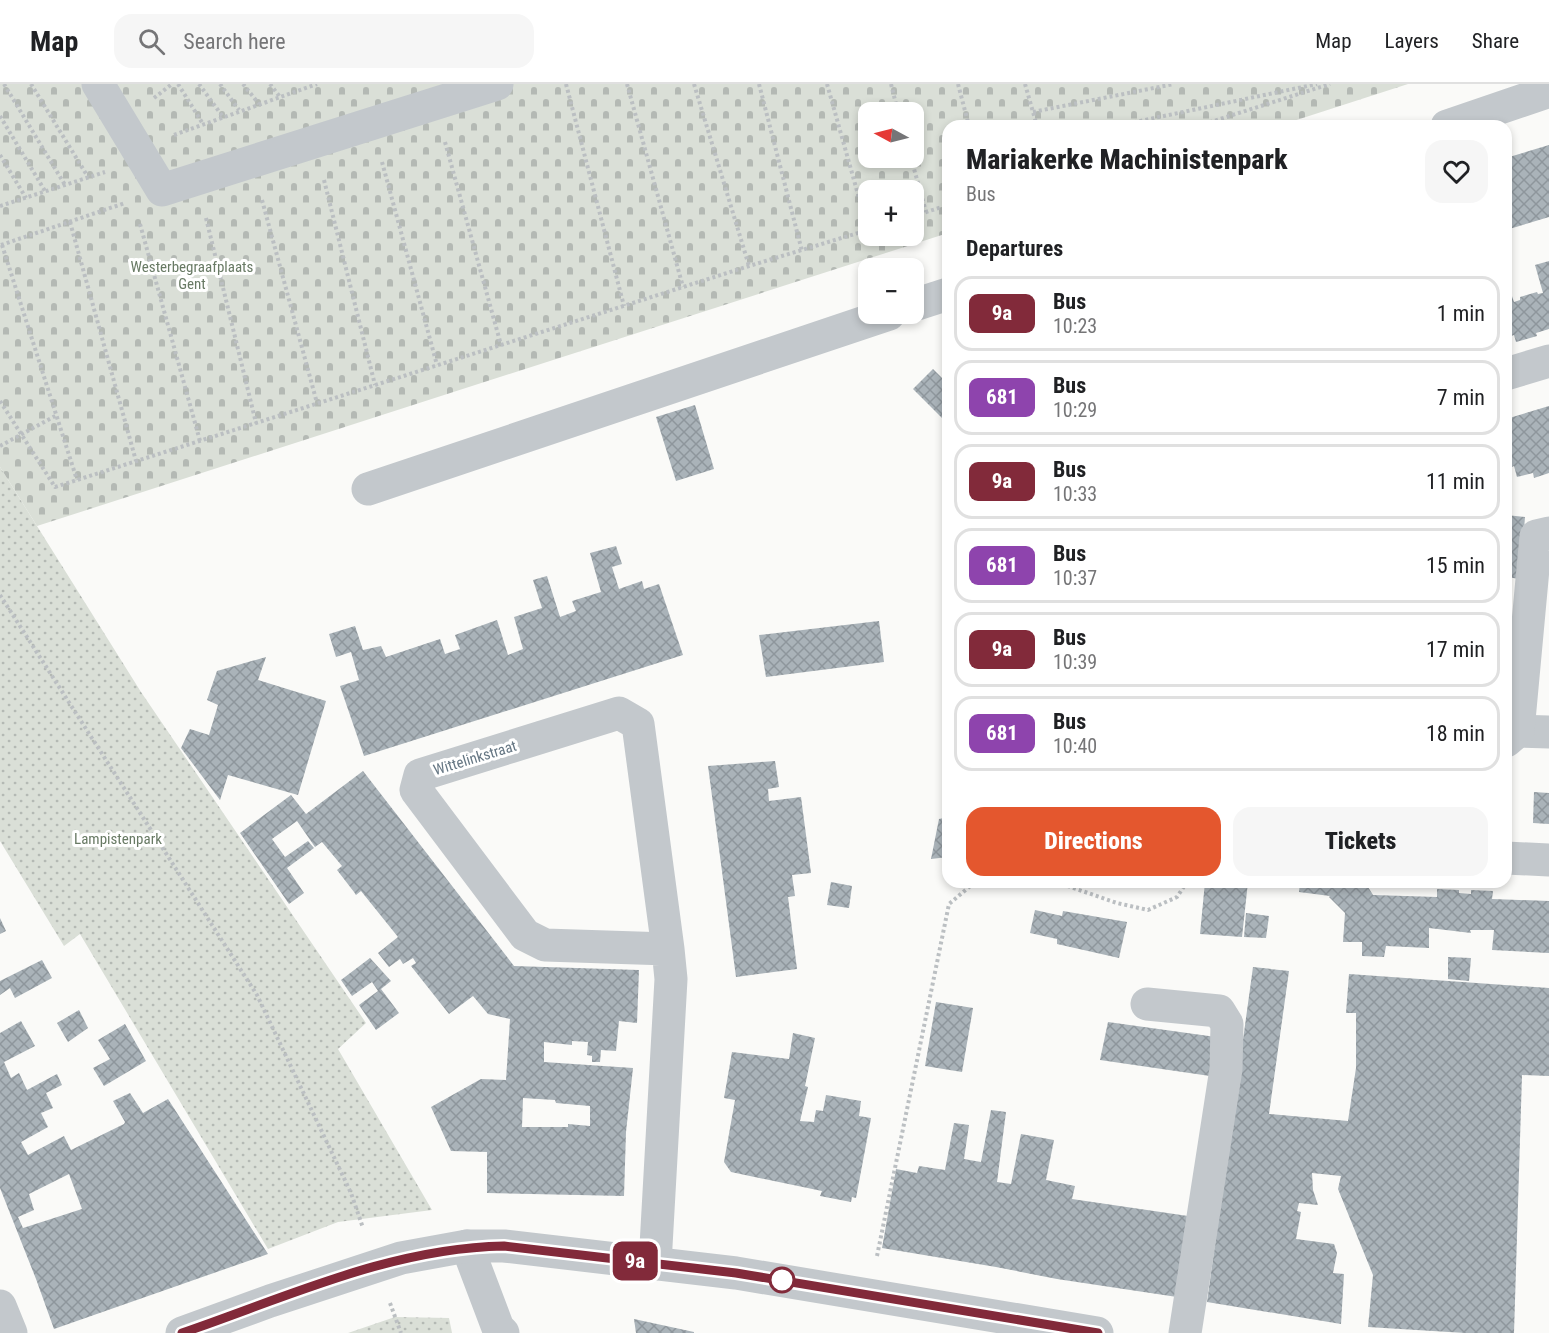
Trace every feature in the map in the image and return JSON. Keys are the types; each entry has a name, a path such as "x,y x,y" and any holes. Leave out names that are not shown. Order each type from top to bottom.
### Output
{"street":[{"path":"98,84 140,154 148,195 497,84"},
{"path":"1465,120 1544,93 1542,84"},
{"path":"924,302 942,296"},
{"path":"368,489 859,324"},
{"path":"1512,372 1549,361"},
{"path":"1524,735 1536,536 1549,533"},
{"name":"Wittelinkstraat","path":"655,1264 671,979 668,950 638,724 619,713 420,775 416,790 525,935 544,945 668,950"},
{"path":"1512,858 1549,860"},
{"path":"1147,1004 1219,1011 1227,1024 1226,1069 1185,1333"},
{"path":"467,1246 498,1328 503,1333"},
{"path":"182,1333 224,1326 375,1265 467,1246 504,1246 736,1273 1056,1330 1097,1333"},
{"path":"0,1306 11,1333"}],"path":[{"path":"4,84 65,185"},
{"path":"31,84 88,177"},
{"path":"178,84 203,124"},
{"path":"199,84 223,117"},
{"path":"220,84 239,110"},
{"path":"243,84 259,104"},
{"path":"270,84 280,97"},
{"path":"296,84 301,90"},
{"path":"1,204 88,177 203,124 314,84"},
{"path":"566,84 624,306"},
{"path":"627,84 683,287"},
{"path":"694,84 748,266"},
{"path":"759,84 802,251"},
{"path":"827,84 858,194"},
{"path":"891,84 896,102"},
{"path":"958,84 967,120"},
{"path":"1025,84 1035,120"},
{"path":"1033,112 1174,84"},
{"path":"1145,120 1317,84"},
{"path":"1217,120 1330,84"},
{"path":"434,104 501,345"},
{"path":"0,116 45,191"},
{"path":"372,124 437,365"},
{"path":"314,142 375,385"},
{"path":"0,155 26,198"},
{"path":"252,162 318,403"},
{"path":"914,168 926,212 942,207"},
{"path":"197,179 256,423"},
{"path":"77,480 1,245 148,195 200,441"},
{"path":"70,222 136,461"},
{"path":"0,401 55,487 748,266 858,233"},
{"path":"0,446 20,433 57,415"},
{"path":"0,595 257,995 351,1193 375,1265"},
{"path":"869,1295 949,904 968,888"},
{"path":"1073,888 1117,903 1148,910 1177,897 1183,888"}],"green space":[{"name":"Westerbegraafplaats Gent","path":"0,84 1408,84 1297,120 942,120 942,235 924,241 924,180 858,180 858,246 908,246 870,258 858,258 858,262 37,526 0,467"},
{"name":"Lampistenpark","path":"0,467 141,692 366,1023 338,1049 432,1210 338,1222 268,1249 80,934 64,946 0,841"},
{"path":"395,1317 449,1318 452,1333 348,1333"}],"building":[{"path":"1549,145 1549,217 1512,228 1512,156"},
{"path":"1549,261 1549,329 1536,333 1537,336 1516,342 1514,335 1512,336 1512,296 1514,302 1520,300 1520,297 1537,292 1538,294 1543,293 1535,265"},
{"path":"933,369 942,378 942,418 913,389"},
{"path":"695,405 714,469 676,481 656,417"},
{"path":"1549,406 1549,473 1534,478 1533,473 1517,477 1514,466 1512,467 1512,417"},
{"path":"1512,516 1525,517 1520,579 1512,578"},
{"path":"616,546 622,564 612,567 619,589 642,581 644,589 659,584 683,655 364,756 340,686 359,680 351,652 336,657 329,634 355,626 363,650 381,646 386,657 440,639 445,654 460,649 455,635 497,620 508,655 523,649 514,617 542,608 533,580 547,576 560,617 576,611 572,601 601,592 590,553"},
{"path":"879,621 884,662 766,677 759,635"},
{"path":"1512,631 1516,631 1512,655"},
{"path":"266,657 258,680 326,701 298,795 228,775 220,800 181,748 190,729 209,735 218,705 207,700 217,671"},
{"path":"775,761 779,787 768,789 769,801 801,797 811,873 792,875 795,896 788,897 797,969 736,977 708,766"},
{"path":"363,771 514,966 639,970 637,1023 619,1021 616,1051 601,1050 600,1062 592,1062 592,1056 587,1055 588,1042 572,1041 572,1045 544,1042 544,1062 633,1068 626,1132 624,1196 487,1193 487,1152 451,1151 431,1107 481,1079 506,1080 510,1019 488,1014 473,996 449,1014 411,966 416,963 413,958 403,964 400,959 389,967 378,953 398,937 361,891 356,895 337,870 342,866 322,842 315,847 297,821 272,839 285,857 308,841 314,848 287,868 304,893 289,904 240,833 291,795 306,814","holes":["523,1098 555,1100 556,1103 590,1106 590,1126 568,1124 568,1127 522,1127"]},
{"path":"1534,792 1549,793 1549,824 1533,823"},
{"path":"942,818 942,858 931,859 939,819"},
{"path":"831,882 852,886 849,908 827,905"},
{"path":"1204,888 1247,888 1242,937 1200,934"},
{"path":"1299,888 1369,888 1373,895 1437,897 1437,889 1459,890 1459,893 1471,894 1471,890 1493,891 1492,899 1549,901 1549,953 1492,950 1494,930 1470,930 1471,933 1429,928 1429,948 1386,946 1384,957 1362,956 1362,942 1343,942 1345,913 1330,896 1299,892"},
{"path":"1035,910 1062,916 1063,911 1127,922 1119,958 1057,944 1057,939 1030,933"},
{"path":"1246,913 1269,916 1266,938 1244,937"},
{"path":"0,918 6,931 0,934"},
{"path":"1448,957 1471,958 1469,981 1448,979"},
{"path":"370,958 391,981 381,989 399,1013 376,1030 359,1005 378,991 372,982 352,996 341,980"},
{"path":"42,960 52,978 15,998 10,988 0,995 0,981"},
{"path":"1253,967 1289,971 1269,1114 1348,1121 1356,1068 1356,1013 1346,1013 1349,974 1549,988 1549,1076 1522,1075 1514,1333 1465,1333 1368,1327 1373,1275 1338,1189 1341,1176 1312,1173 1313,1190 1318,1205 1299,1203 1297,1211 1301,1212 1296,1239 1334,1244 1337,1253 1333,1273 1344,1274 1341,1324 1207,1302"},
{"path":"936,1002 973,1008 962,1072 925,1066"},
{"path":"79,1010 88,1028 68,1042 57,1023"},
{"path":"21,1021 35,1046 4,1062 11,1078 19,1073 27,1090 57,1074 62,1085 46,1093 53,1108 41,1113 48,1127 21,1142 28,1155 64,1136 71,1150 124,1124 113,1101 130,1093 143,1113 168,1099 268,1254 54,1329 0,1188 0,1033","holes":["69,1174 82,1209 23,1228 18,1217 34,1210 29,1194"]},
{"path":"1108,1022 1216,1037 1210,1076 1100,1060"},
{"path":"125,1024 146,1061 104,1086 93,1068 110,1059 98,1040"},
{"path":"793,1033 815,1038 805,1086 808,1087 800,1121 814,1122 816,1110 823,1111 826,1095 861,1101 859,1116 871,1118 856,1198 852,1197 851,1202 820,1196 822,1191 731,1172 724,1162 735,1100 724,1098 732,1052 789,1059"},
{"path":"991,1110 1006,1112 997,1182 1011,1184 1021,1134 1054,1140 1046,1180 1075,1186 1072,1199 1188,1216 1177,1297 1057,1279 882,1248 896,1169 917,1173 919,1166 945,1170 954,1123 969,1125 964,1159 981,1162"},
{"path":"634,1319 694,1332 694,1333 636,1333"}],"bus line":[{"name":"9a","path":"182,1333 375,1265 467,1246 504,1246 736,1273 1098,1333"}]}
